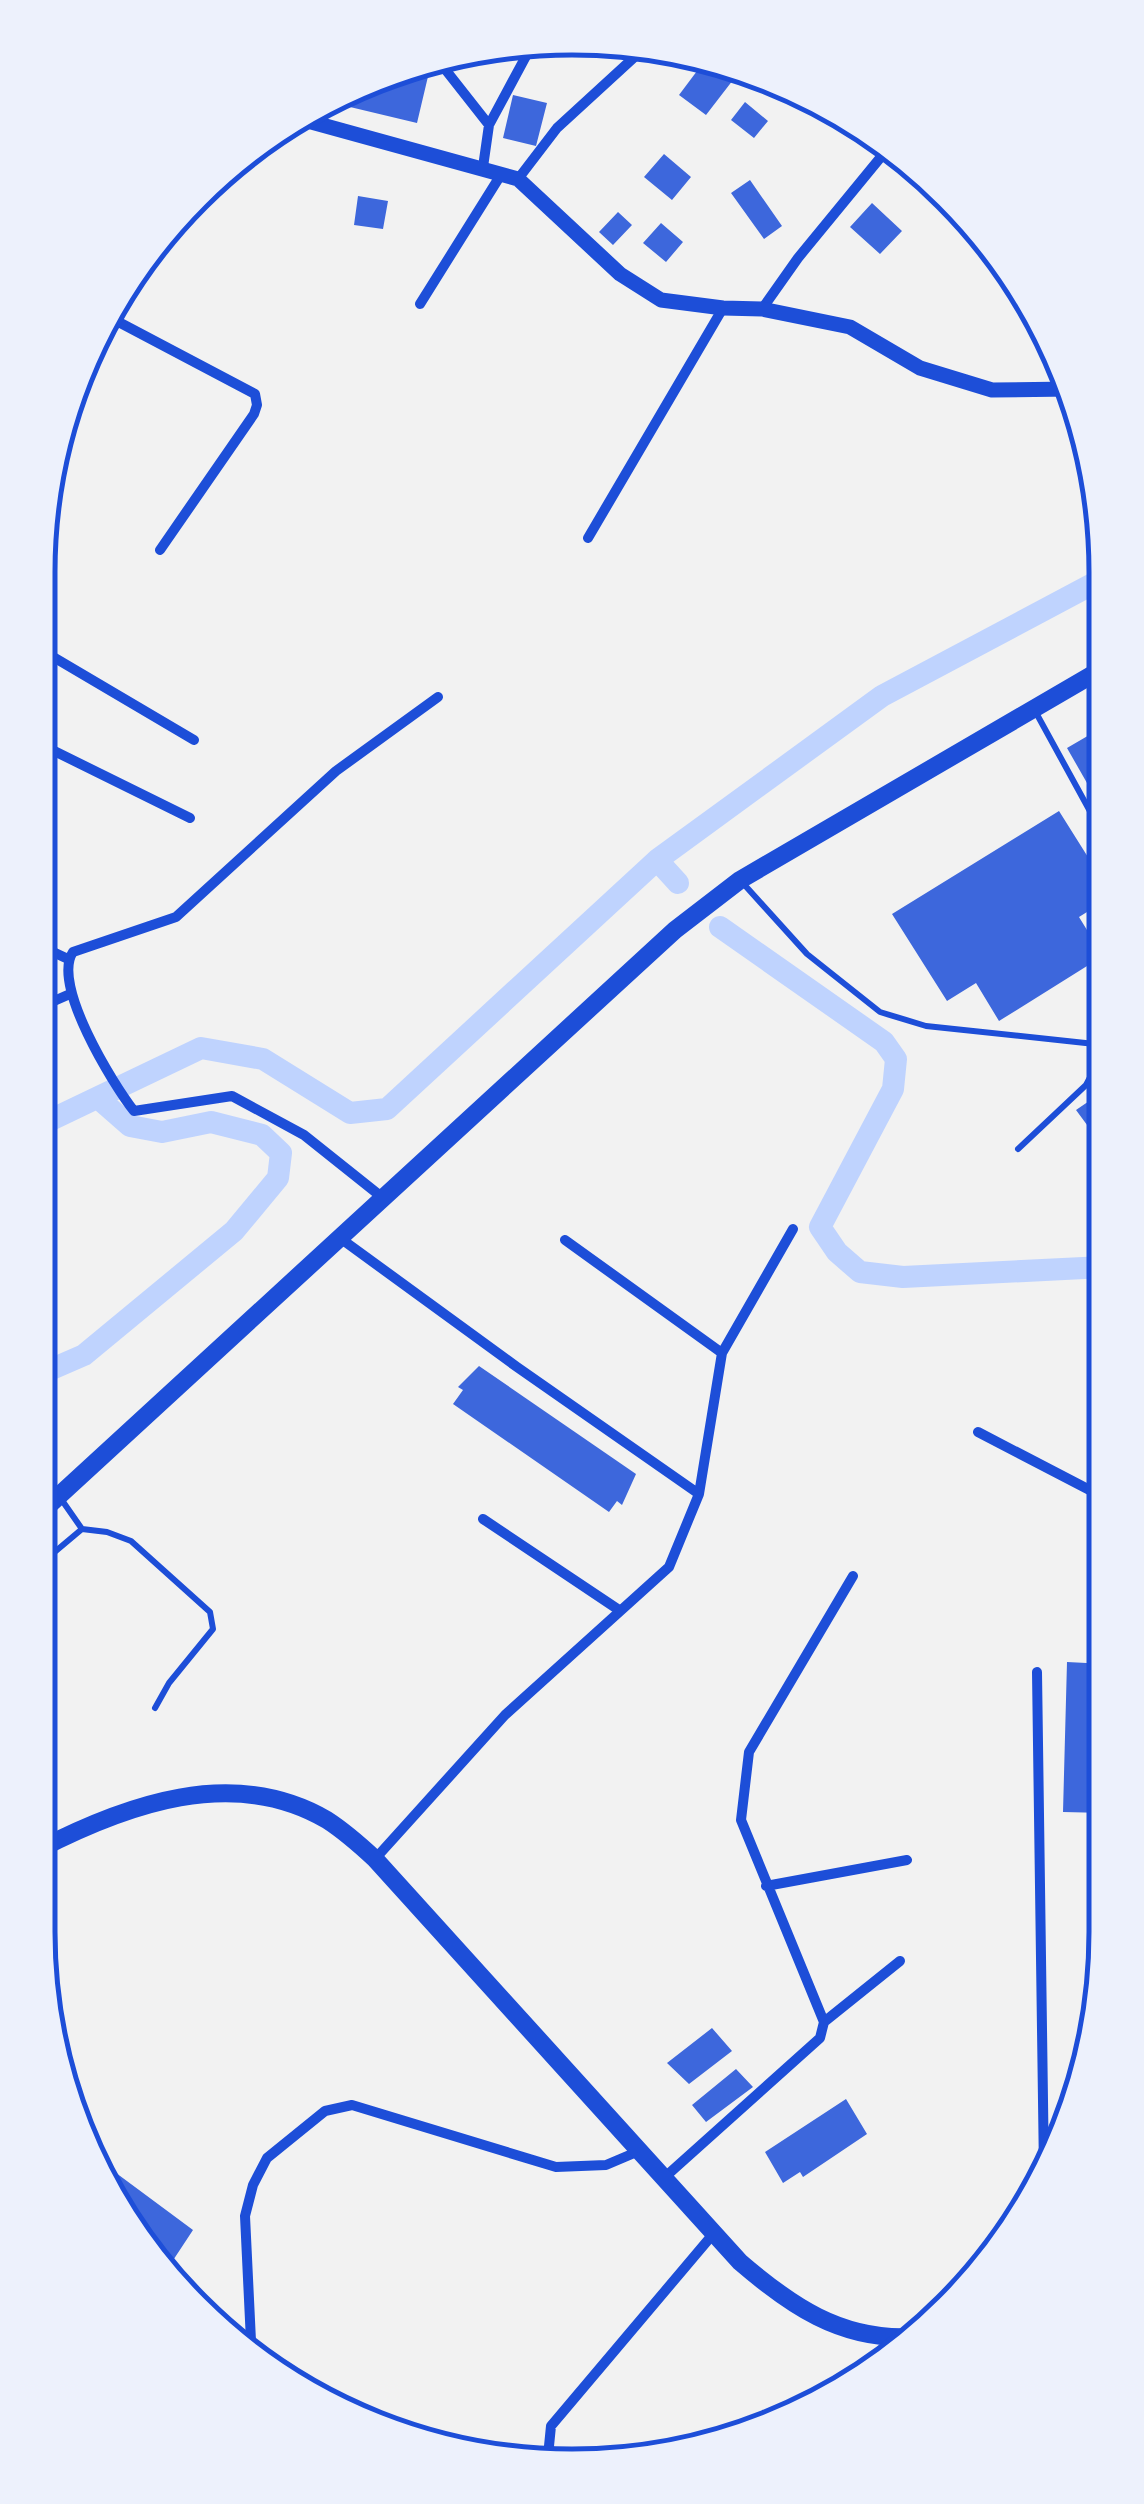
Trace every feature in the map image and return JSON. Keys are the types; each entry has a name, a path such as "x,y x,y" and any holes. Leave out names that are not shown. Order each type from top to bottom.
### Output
{"main road":[{"path":"55,1499 676,930 740,880 1089,677"},
{"path":"55,1842 122,1812 181,1796 210,1793 268,1798 308,1811 339,1829 376,1859 714,2234 764,2283 822,2321 865,2335 894,2336"}],"street":[{"path":"483,167 490,125 526,57"},
{"path":"518,180 557,128 632,58"},
{"path":"447,71 490,125"},
{"path":"316,123 483,167 518,180 620,274 661,300 762,309 850,327 920,368 992,390 1055,388"},
{"path":"762,309 798,258 881,157"},
{"path":"420,304 502,174"},
{"path":"588,538 723,308"},
{"path":"119,322 258,399 254,414 160,550"},
{"path":"55,658 194,740"},
{"path":"383,1198 304,1136 232,1096 134,1111 117,1089 70,994 68,960 73,952 176,917 336,771 438,698"},
{"path":"55,752 190,818"},
{"path":"55,954 68,960"},
{"path":"55,1001 70,994"},
{"path":"376,1859 505,1715 669,1567 700,1494 722,1353 792,1228"},
{"path":"340,1238 517,1368 700,1494"},
{"path":"565,1240 722,1353"},
{"path":"978,1432 1089,1490"},
{"path":"483,1519 618,1610"},
{"path":"664,2178 820,2038 824,2022 741,1820 749,1752 853,1576"},
{"path":"1037,1672 1044,2144"},
{"path":"766,1886 907,1860"},
{"path":"824,2022 900,1961"},
{"path":"251,2337 245,2216 253,2185 267,2158 325,2111 352,2104 556,2167 606,2165 639,2150"},
{"path":"549,2448 552,2426 714,2234"}],"lane":[{"path":"1034,709 1089,809"},
{"path":"740,880 806,954 880,1012 926,1026 1089,1044"},
{"path":"1018,1149 1089,1079"},
{"path":"59,1495 82,1529"},
{"path":"55,1552 82,1529 107,1532 131,1541 210,1612 213,1630 169,1683 154,1708"}],"building":[{"path":"697,71 733,80 706,115 679,95"},
{"path":"428,76 417,123 350,107 374,94"},
{"path":"513,95 547,103 536,146 503,138"},
{"path":"745,102 768,121 754,138 731,120"},
{"path":"664,154 691,177 672,200 644,177"},
{"path":"750,180 782,226 764,239 731,193"},
{"path":"358,196 388,201 383,229 354,225"},
{"path":"872,203 902,231 880,254 850,227"},
{"path":"618,212 632,225 613,245 599,232"},
{"path":"661,223 683,242 666,262 643,243"},
{"path":"1089,735 1089,786 1067,748"},
{"path":"1059,811 1089,859 1089,911 1079,917 1089,933 1089,965 999,1021 976,983 947,1001 892,914"},
{"path":"1089,1101 1089,1128 1076,1110"},
{"path":"479,1366 636,1474 622,1505 617,1501 609,1512 453,1404 463,1390 458,1387"},
{"path":"1067,1662 1089,1663 1089,1813 1063,1812"},
{"path":"712,2028 732,2051 689,2084 667,2063"},
{"path":"736,2069 753,2087 706,2122 692,2105"},
{"path":"846,2099 867,2134 803,2177 800,2172 783,2183 765,2152"},
{"path":"114,2171 193,2230 173,2260"}],"waterway":[{"path":"55,1118 201,1048 263,1059 350,1113 387,1109 657,860 882,696 1089,586"},
{"path":"657,860 678,883"},
{"path":"720,927 884,1042 896,1059 893,1089 820,1227 837,1252 860,1272 903,1277 1089,1268"},
{"path":"55,1368 84,1355 234,1231 278,1178 281,1153 262,1135 211,1122 162,1132 130,1126 98,1098"}]}
